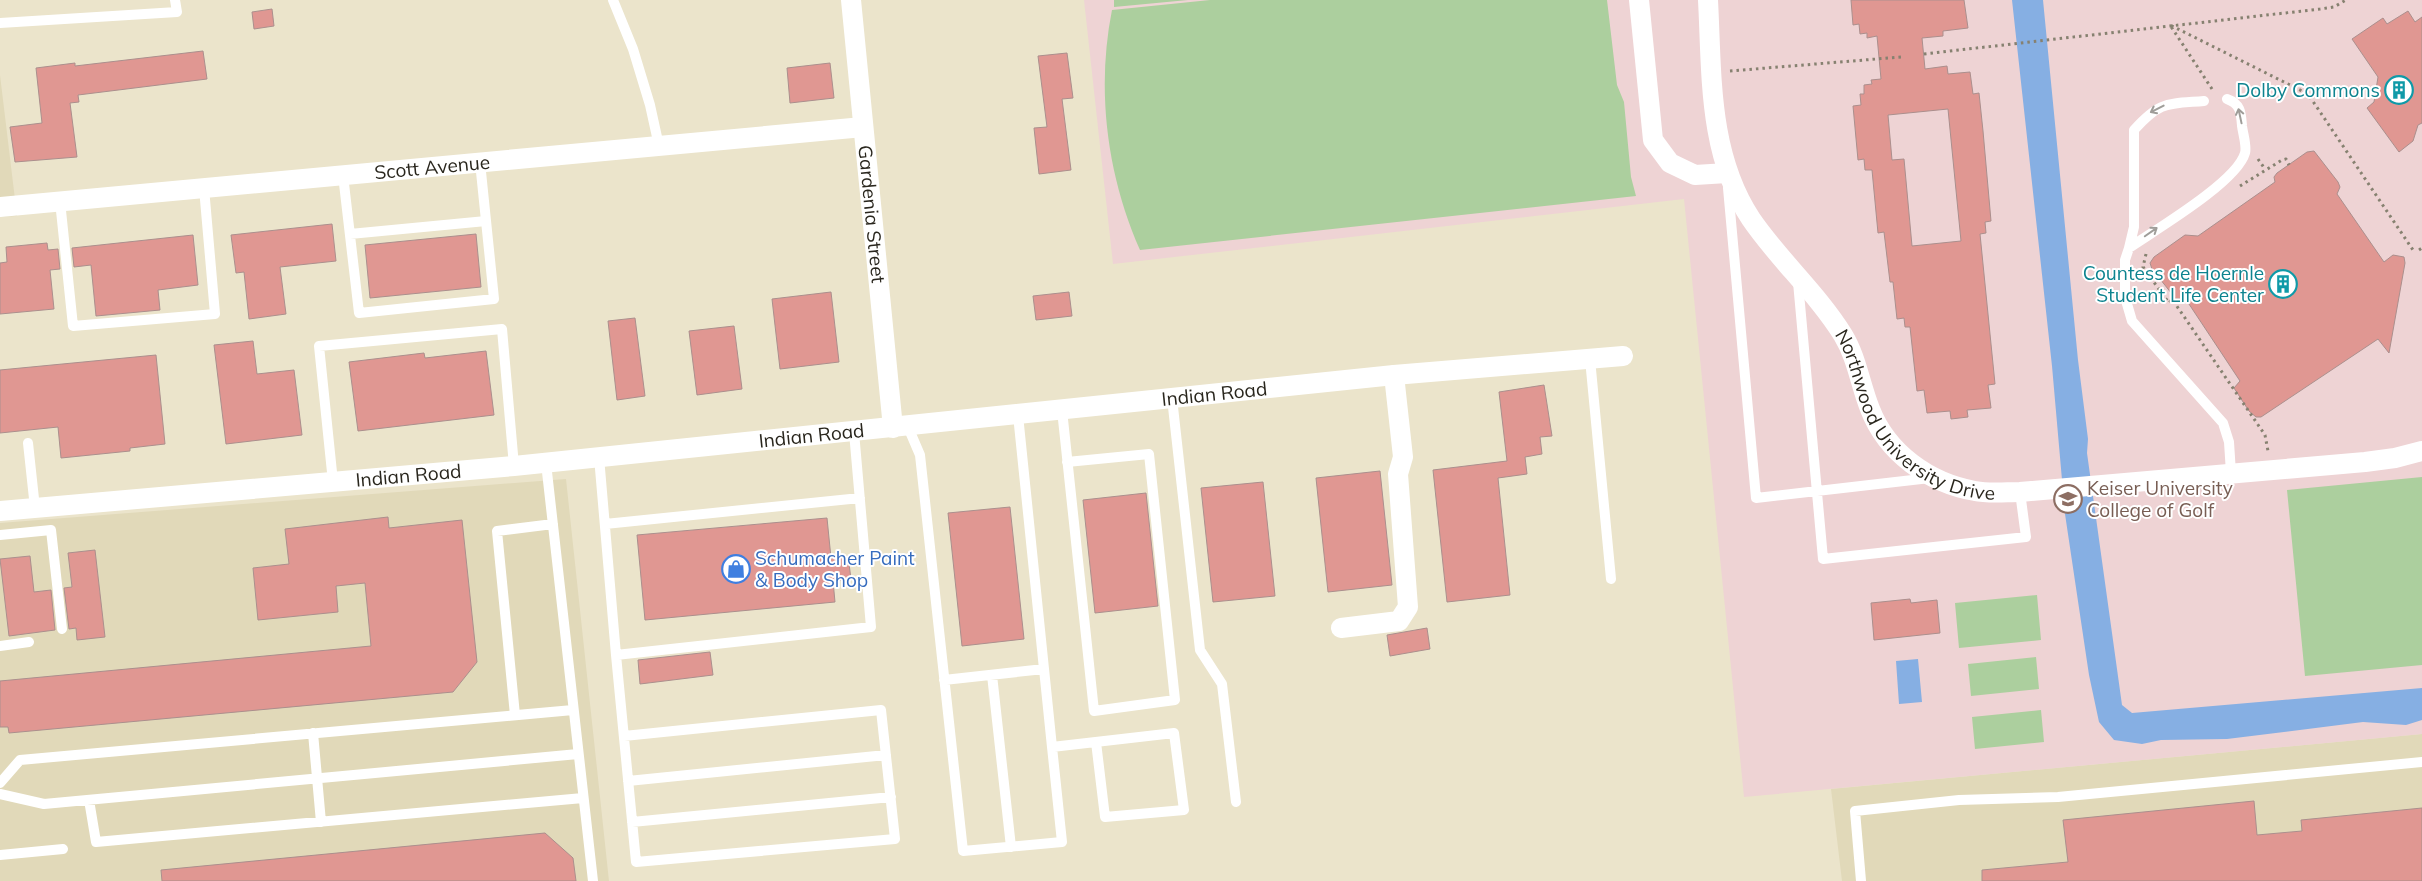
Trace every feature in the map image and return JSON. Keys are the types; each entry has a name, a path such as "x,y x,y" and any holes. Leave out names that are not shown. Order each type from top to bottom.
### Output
{"street":[{"name":"Gardenia Street","path":"850,0 863,126 901,428"},
{"path":"1639,0 1653,140 1670,164 1695,175 1727,173"},
{"name":"Northwood University Drive","path":"1708,0 1714,112 1727,173 1751,219 1835,322 1849,345 1859,370 1870,410 1886,437 1907,460 1933,478 1976,492 2020,492 2365,462 2395,458 2422,451"},
{"name":"Scott Avenue","path":"0,207 863,126"},
{"name":"Indian Road","path":"0,511 546,463 901,428 1394,375 1623,356"},
{"path":"1341,628 1399,621 1408,607 1398,474 1403,457 1394,375"}],"lane":[{"path":"0,23 177,12 175,0"},
{"path":"613,0 633,49 650,105 659,146"},
{"path":"2129,248 2196,203 2236,170 2246,153 2244,137 2240,110 2235,102 2227,99"},
{"path":"2204,101 2168,104 2151,111 2134,130 2134,226 2125,260 2125,297 2132,322 2223,423 2229,442 2231,473"},
{"path":"343,175 359,313 494,299 480,162"},
{"path":"1727,173 1756,498 1933,478"},
{"path":"60,201 73,326 215,314 204,188"},
{"path":"350,234 486,220"},
{"path":"1798,279 1824,559 2026,536 2020,492"},
{"path":"334,482 319,346 502,329 514,466"},
{"path":"1590,359 1611,579"},
{"path":"1172,398 1200,650 1222,684 1236,802"},
{"path":"1062,410 1067,462 1094,711 1175,700 1148,454 1067,462"},
{"path":"901,428 920,455 963,851 1062,842 1018,415"},
{"path":"616,655 871,627 854,432"},
{"path":"28,443 35,508"},
{"path":"599,457 616,655 636,862 895,838 881,710 624,736"},
{"path":"546,463 593,881"},
{"path":"605,524 860,498"},
{"path":"515,715 497,531 552,524"},
{"path":"0,535 51,530 62,629"},
{"path":"0,646 29,642"},
{"path":"944,680 1044,669"},
{"path":"992,675 1011,847"},
{"path":"0,783 20,760 573,710"},
{"path":"1052,747 1174,733 1184,810 1105,817 1096,742"},
{"path":"313,734 321,822"},
{"path":"0,794 44,804 578,754"},
{"path":"628,781 886,755"},
{"path":"1861,881 1855,811 1959,800 2058,797 2422,762"},
{"path":"632,822 891,797"},
{"path":"89,800 96,842 583,798"},
{"path":"0,855 63,849"}],"path":[{"path":"1924,54 2063,40 2170,25 2320,9 2334,7 2346,0"},
{"path":"2170,25 2214,91"},
{"path":"2170,25 2308,94 2413,250"},
{"path":"1728,71 1901,57"},
{"path":"1726,63 1728,80"},
{"path":"2244,137 2265,169"},
{"path":"2234,191 2265,169 2286,159 2289,164"},
{"path":"2150,250 2144,256 2143,267 2168,303 2172,299 2265,435 2269,454"}],"shaded area":[{"name":"Keiser University College of Golf","path":"1084,0 2422,0 2422,734 1744,797 1684,199 1113,264"},
{"path":"0,75 17,216 0,217"},
{"path":"566,479 609,881 0,881 0,523"},
{"path":"2422,734 2422,881 1842,881 1831,789"}],"green space":[{"path":"1114,0 1188,0 1114,7"},
{"path":"1210,0 1607,0 1617,85 1624,102 1631,177 1636,196 1140,250 1119,192 1108,132 1105,71 1107,40 1112,10"},
{"path":"2422,477 2422,665 2305,676 2287,490"},
{"path":"2037,595 2041,640 1959,648 1955,603"},
{"path":"2036,657 2039,689 1971,696 1968,664"},
{"path":"2041,710 2044,742 1975,749 1972,717"}],"water":[{"path":"2012,0 2043,0 2078,360 2088,439 2087,453 2122,705 2132,713 2422,688 2422,720 2406,725 2363,722 2227,739 2161,740 2142,744 2114,740 2099,722 2089,675 2065,514 2052,366"},
{"path":"1918,659 1922,702 1899,704 1896,661"}],"building":[{"path":"1851,0 1964,0 1968,28 1943,31 1943,36 1922,38 1925,69 1947,66 1948,74 1970,72 1973,94 1979,93 1991,221 1985,222 1986,233 1980,234 1995,384 1988,385 1991,408 1967,410 1968,417 1951,419 1950,411 1927,413 1924,390 1917,391 1910,327 1905,327 1904,318 1897,319 1893,282 1890,282 1884,232 1878,233 1872,170 1865,170 1864,159 1858,160 1853,106 1861,105 1860,94 1864,94 1864,85 1872,84 1871,80 1881,79 1877,36 1867,38 1867,33 1860,34 1859,24 1853,25","holes":["1948,109 1961,241 1912,246 1904,159 1892,160 1888,115"]},
{"path":"272,9 274,26 254,29 252,12"},
{"name":"Dolby Commons","path":"2408,11 2415,22 2422,17 2422,123 2418,125 2413,141 2399,152 2367,108 2374,102 2378,77 2352,39 2383,18 2387,24"},
{"path":"203,51 207,79 78,95 79,102 70,103 77,157 15,162 10,127 42,123 36,68 75,63 75,66"},
{"path":"1067,53 1073,98 1062,99 1071,170 1039,174 1034,128 1047,127 1038,56"},
{"path":"830,63 834,98 790,103 787,68"},
{"name":"Countess de Hoernle Student Life Center","path":"2314,151 2338,182 2340,187 2337,194 2384,262 2393,255 2404,257 2405,263 2389,353 2378,339 2261,417 2256,417 2249,411 2234,388 2240,381 2185,298 2176,299 2152,269 2150,263 2154,257 2185,235 2198,236 2275,182 2274,177 2277,173 2307,152"},
{"path":"332,224 336,261 280,267 286,314 249,319 244,272 236,273 231,235"},
{"path":"476,234 481,287 370,298 365,245"},
{"path":"193,235 198,285 158,290 160,310 96,316 91,265 74,267 72,248"},
{"path":"47,243 48,250 58,249 60,269 50,270 54,309 0,314 0,263 7,262 6,247"},
{"path":"831,292 839,362 780,369 772,299"},
{"path":"1069,292 1072,316 1036,320 1033,296"},
{"path":"635,318 645,396 617,400 608,321"},
{"path":"734,326 742,389 697,395 689,331"},
{"path":"253,341 257,374 294,370 302,435 226,444 214,345"},
{"path":"486,351 494,415 358,431 349,362 424,353 425,358"},
{"path":"156,355 165,444 130,448 130,451 61,458 58,427 0,433 0,370"},
{"path":"1544,385 1552,436 1540,437 1542,454 1525,457 1527,474 1498,478 1510,595 1447,602 1433,470 1507,461 1499,392"},
{"path":"1380,471 1392,585 1328,592 1316,478"},
{"path":"1263,482 1275,596 1213,602 1201,488"},
{"path":"1146,493 1158,606 1095,613 1083,500"},
{"path":"1010,507 1024,639 962,646 948,513"},
{"path":"388,517 389,528 462,520 477,662 453,692 9,733 8,727 0,727 0,681 371,646 365,583 336,586 338,612 258,620 253,568 289,564 285,529"},
{"name":"Schumacher Paint & Body Shop","path":"827,518 831,558 848,556 851,579 833,581 835,602 645,620 637,535"},
{"path":"95,550 105,637 77,640 76,628 69,629 64,588 72,587 68,553"},
{"path":"30,556 34,592 51,590 55,630 9,636 0,559"},
{"path":"1910,599 1911,603 1937,600 1940,633 1874,640 1871,603"},
{"path":"1427,628 1430,649 1390,656 1387,635"},
{"path":"710,652 713,675 640,684 638,660"},
{"path":"2254,801 2257,835 2302,831 2301,820 2422,808 2422,881 1982,881 1982,870 2068,862 2063,820"},
{"path":"545,833 573,858 576,881 162,881 161,870"}],"place":[{"name":"Dolby Commons","path":"2399,90"},
{"name":"Countess de Hoernle Student Life Center","path":"2283,284"},
{"name":"Keiser University College of Golf","path":"2068,499"},
{"name":"Schumacher Paint & Body Shop","path":"736,569"}]}
